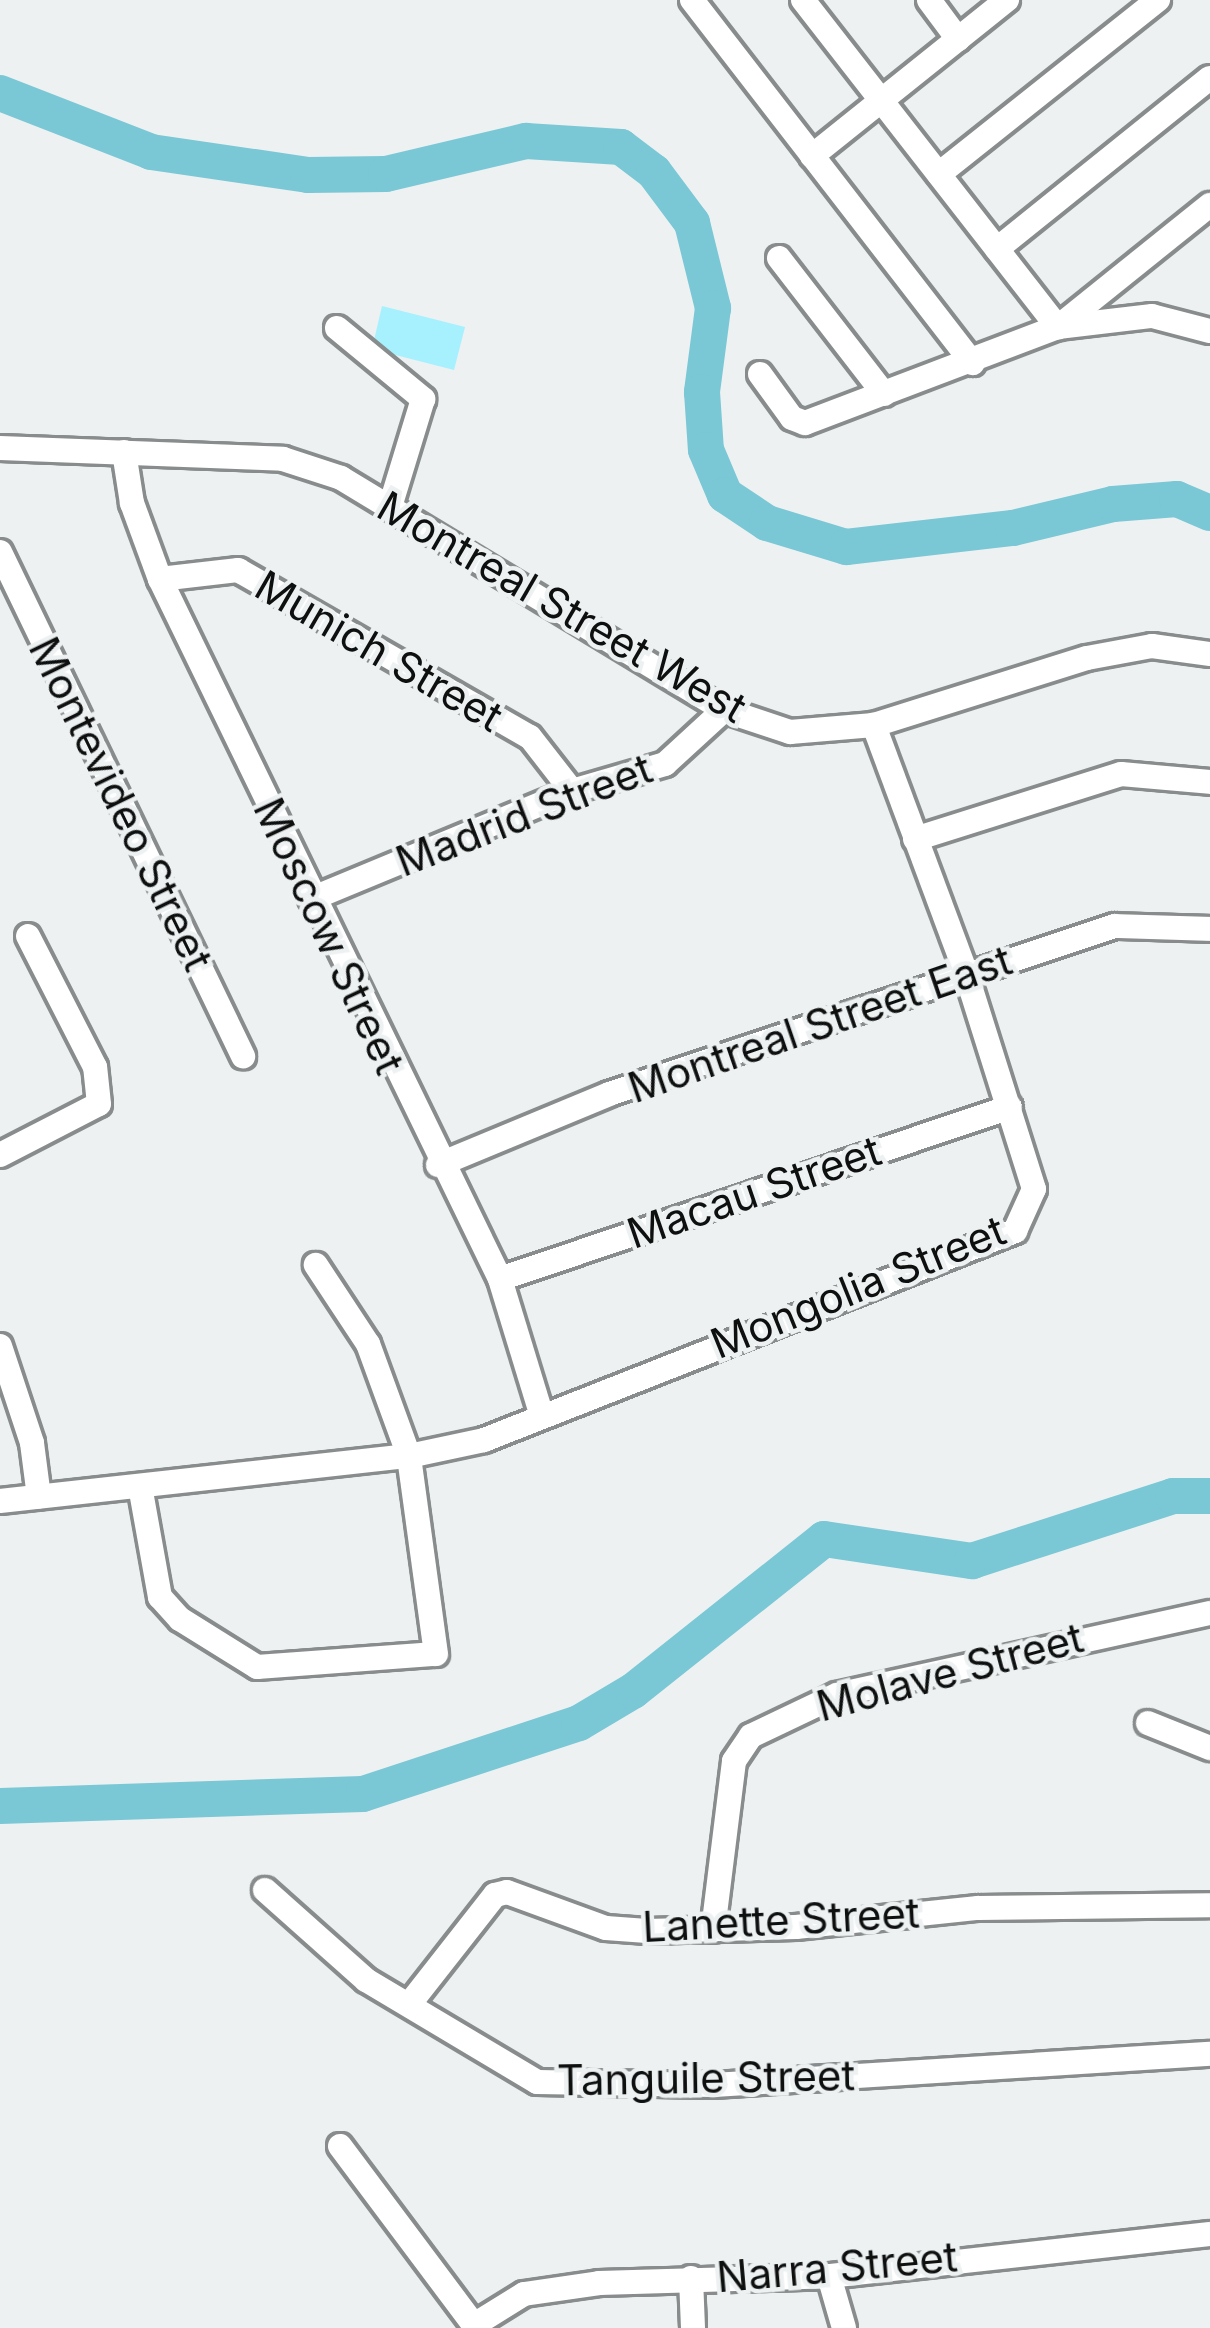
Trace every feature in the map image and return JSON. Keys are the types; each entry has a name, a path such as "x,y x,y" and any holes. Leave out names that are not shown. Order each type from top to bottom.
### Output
{"street":[{"path":"692,0 973,363"},
{"path":"803,0 1058,327"},
{"path":"929,0 958,39"},
{"path":"812,156 1007,0"},
{"path":"939,174 1158,0"},
{"path":"997,249 1210,78"},
{"path":"760,374 792,418 805,423 973,363 1058,327 1210,205"},
{"path":"779,258 884,394"},
{"path":"1058,327 1152,316 1205,324"},
{"path":"337,328 423,399 390,508"},
{"name":"Montreal Street West","path":"0,448 283,459 341,478 724,710 790,732 874,725 1087,658 1152,646 1210,654"},
{"name":"Moscow Street","path":"124,452 132,503 160,578 438,1165 500,1280 542,1416"},
{"name":"Montevideo Street","path":"0,552 243,1056"},
{"name":"Munich Street","path":"160,578 238,570 530,737 572,791"},
{"name":"Madrid Street","path":"311,899 572,791 665,764 724,710"},
{"name":"Mongolia Street","path":"0,1501 409,1456 542,1416 1015,1231 1034,1189 966,974 874,725"},
{"path":"915,838 1121,774 1210,782"},
{"name":"Montreal Street East","path":"438,1165 609,1094 1115,926 1210,929"},
{"path":"0,1155 99,1104 95,1067 28,936"},
{"name":"Macau Street","path":"500,1280 1010,1107"},
{"path":"140,1486 160,1597 180,1619 257,1667 436,1654 409,1456 368,1344 316,1265"},
{"path":"0,1346 32,1443 39,1496"},
{"name":"Molave Street","path":"713,1930 734,1761 751,1736 837,1695 1210,1612"},
{"path":"1148,1723 1210,1748"},
{"name":"Tanguile Street","path":"265,1890 366,1980 411,2002 537,2083 569,2088 1210,2054"},
{"name":"Lanette Street","path":"411,2002 495,1895 507,1892 606,1928 713,1930 978,1908 1210,1905"},
{"path":"340,2146 475,2326"},
{"name":"Narra Street","path":"475,2326 524,2294 692,2278 829,2276 1210,2234"},
{"path":"829,2276 844,2328"},
{"path":"692,2278 693,2328"}],"shaded area":[{"path":"382,306 465,327 454,370 372,349"}],"waterway":[{"path":"0,93 151,152 308,175 386,174 526,141 621,147 654,172 692,223 713,308 702,392 706,450 725,495 767,523 846,547 1013,528 1113,504 1177,499 1210,513"},
{"path":"0,1806 363,1794 579,1723 633,1691 824,1539 972,1561 1173,1496 1210,1496"}]}
